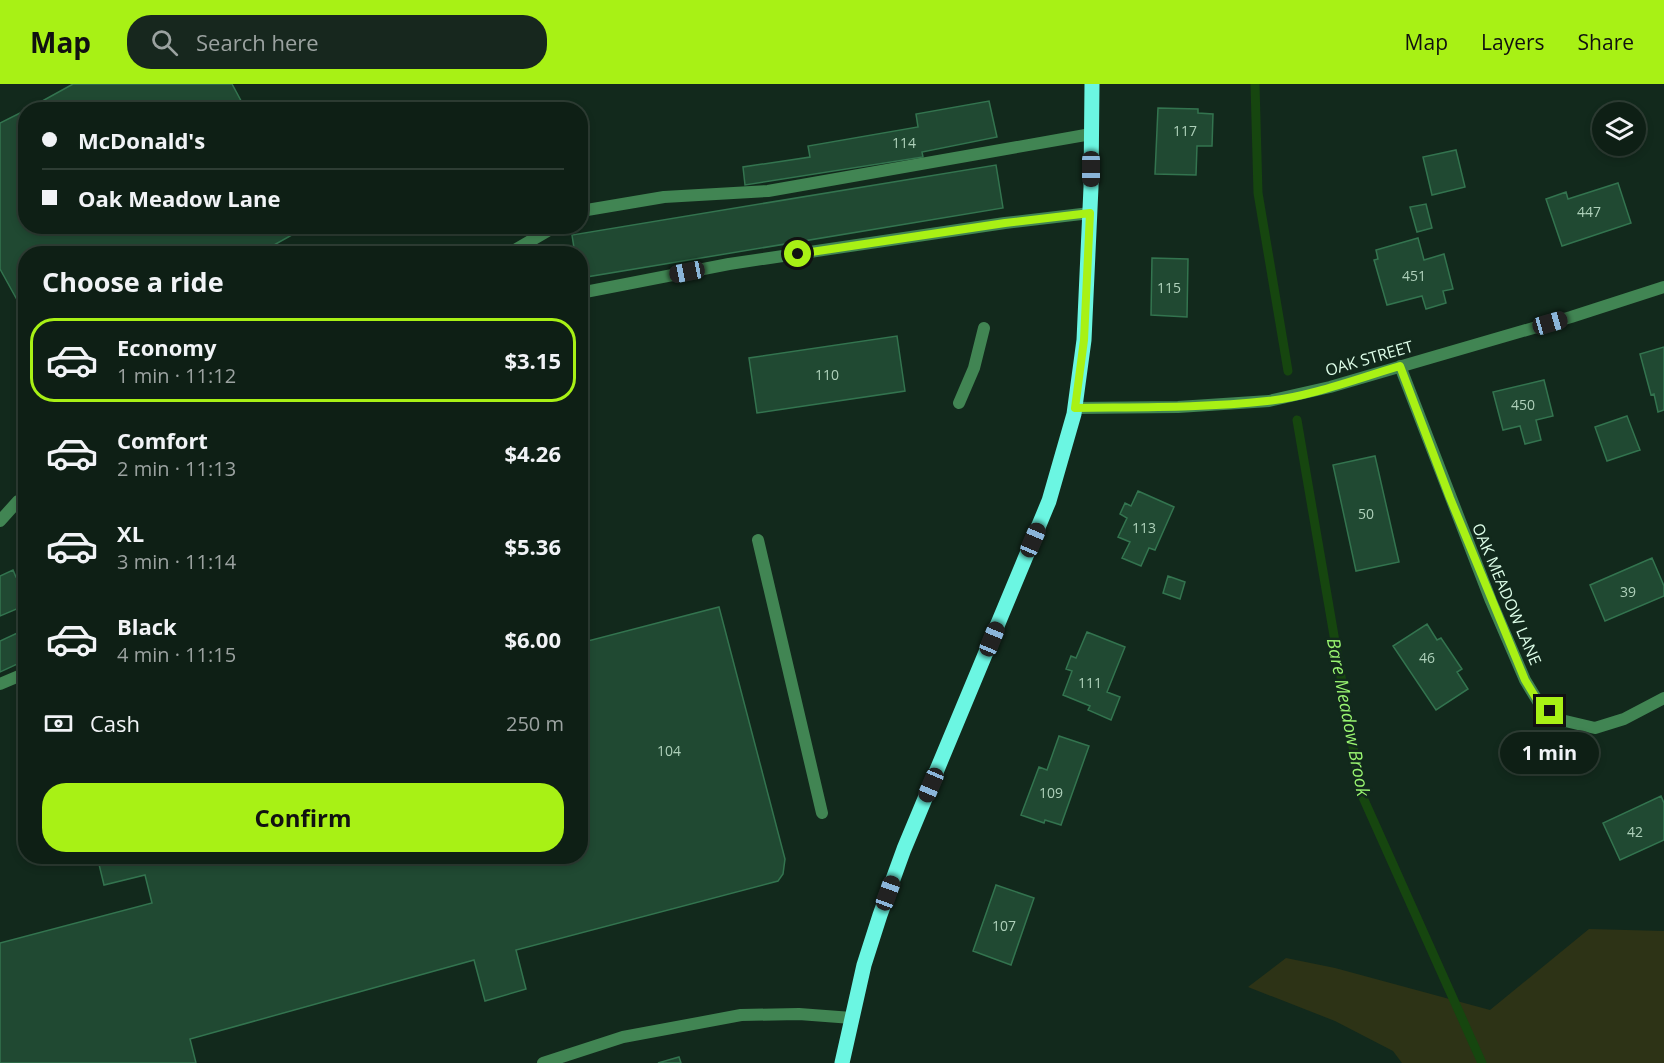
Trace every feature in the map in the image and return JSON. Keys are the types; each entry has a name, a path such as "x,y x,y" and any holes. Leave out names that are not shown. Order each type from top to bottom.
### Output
{"main road":[{"path":"842,1063 864,965 904,849 1049,501 1075,408 1084,340 1090,213 1092,84"}],"street":[{"path":"588,210 664,197 768,191 1091,134"},
{"path":"588,291 740,262 1005,223 1090,213"},
{"path":"522,246 542,234"},
{"name":"OAK STREET","path":"1075,408 1178,407 1269,401 1330,387 1571,317 1664,287"},
{"path":"959,403 974,368 984,328"},
{"name":"OAK MEADOW LANE","path":"1400,366 1491,601 1525,680 1539,703 1561,720 1595,728 1624,719 1664,698"},
{"path":"0,521 18,501"},
{"path":"758,540 822,813"},
{"path":"0,684 18,676"},
{"path":"543,1063 624,1037 741,1015 799,1014 852,1018"}],"green space":[{"path":"1589,929 1664,931 1664,1063 1402,1063 1393,1051 1335,1021 1248,987 1286,958 1335,968 1490,1010"}],"building":[{"path":"73,84 232,84 242,102 40,102"},
{"path":"989,101 997,137 922,152 923,157 745,185 743,167 810,157 808,146 918,127 916,114"},
{"path":"1158,108 1198,109 1198,113 1213,114 1212,146 1197,146 1196,175 1155,174"},
{"path":"18,114 18,234 294,234 272,246 18,246 18,302 0,269 0,123"},
{"path":"1456,150 1465,187 1432,195 1423,157"},
{"path":"996,165 1003,208 588,277 588,246 574,246 572,235"},
{"path":"1618,183 1631,223 1562,246 1546,199 1566,192 1568,199"},
{"path":"1426,204 1432,228 1417,232 1410,207"},
{"path":"1418,238 1424,260 1444,254 1453,289 1443,291 1446,303 1426,309 1422,296 1387,305 1374,260 1378,259 1376,250"},
{"path":"1152,258 1188,259 1187,317 1151,315"},
{"path":"897,336 905,391 757,413 749,358"},
{"path":"1664,347 1664,410 1658,412 1640,354"},
{"path":"1544,380 1553,416 1536,420 1541,440 1525,444 1520,426 1503,430 1493,392"},
{"path":"1627,416 1640,450 1607,461 1595,427"},
{"path":"1375,456 1399,562 1356,571 1333,465"},
{"path":"1138,491 1174,507 1155,550 1149,548 1141,566 1122,558 1130,542 1118,537 1127,518 1120,514 1125,503 1131,506"},
{"path":"1652,558 1664,586 1664,596 1605,621 1590,585"},
{"path":"13,570 16,577 18,576 18,608 0,616 0,576"},
{"path":"1168,576 1185,582 1180,599 1163,593"},
{"path":"719,607 785,859 783,874 778,881 516,950 526,989 485,1001 474,960 190,1039 196,1063 0,1063 0,943 152,903 145,875 104,885 99,864 588,864 588,641"},
{"path":"1427,624 1437,640 1441,638 1462,669 1457,672 1468,689 1436,710 1393,646"},
{"path":"1087,632 1125,647 1107,692 1120,697 1111,720 1088,710 1090,706 1063,695 1072,671 1066,669 1071,656 1076,658"},
{"path":"18,633 18,664 0,672 0,641"},
{"path":"1059,736 1089,746 1061,825 1045,820 1044,823 1021,815 1039,767 1047,770"},
{"path":"1661,796 1664,803 1664,840 1620,860 1603,823"},
{"path":"996,885 1034,898 1011,965 973,951"},
{"path":"679,1057 681,1063 658,1063"}],"waterway":[{"name":"Bare Meadow Brook","path":"1255,84 1258,193 1288,371"},
{"name":"Bare Meadow Brook","path":"1297,420 1361,793 1482,1063"}],"route":[{"path":"798,254 1005,223 1090,213 1084,340 1075,408 1178,407 1269,401 1330,387 1400,366 1491,601 1525,680 1539,703 1550,711"}]}
